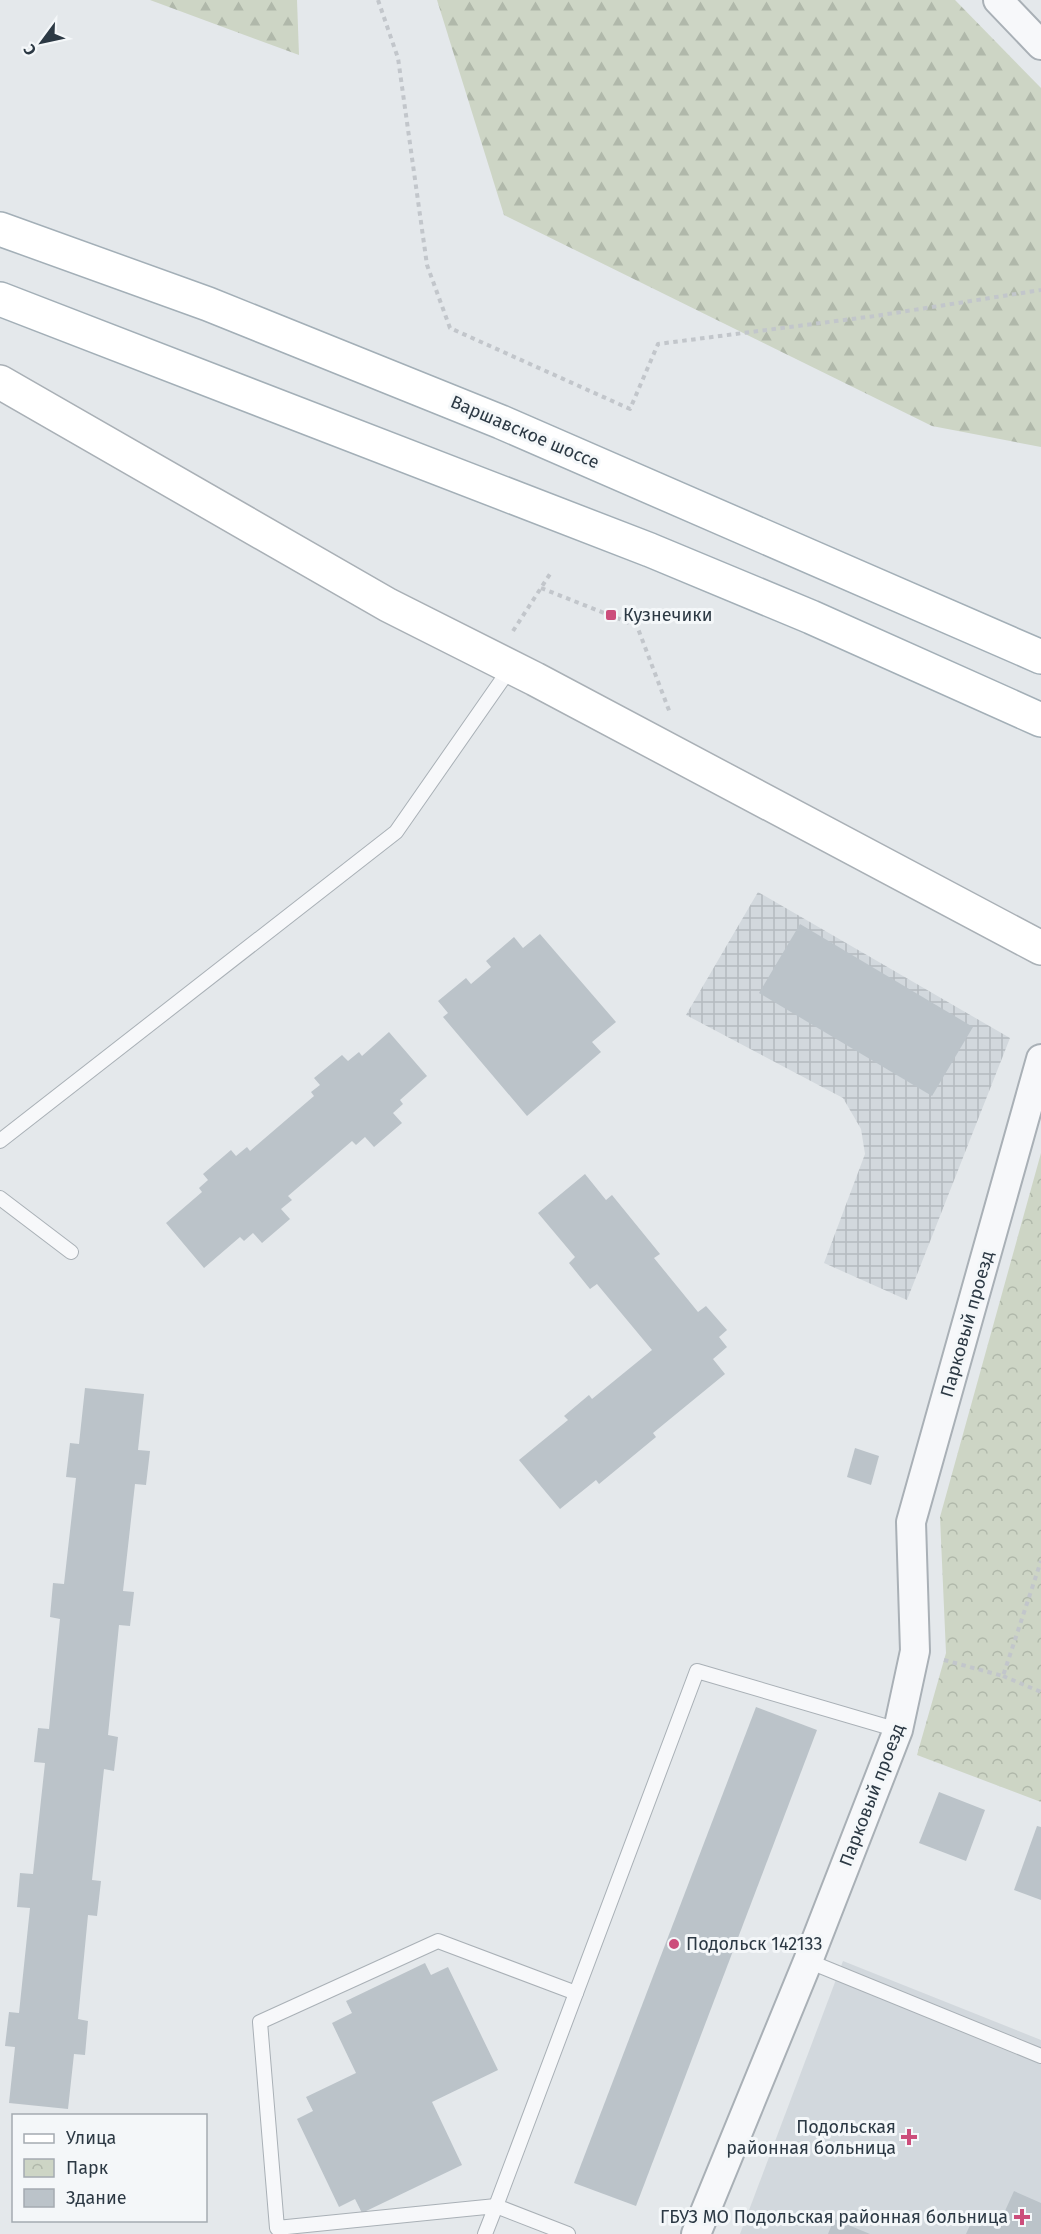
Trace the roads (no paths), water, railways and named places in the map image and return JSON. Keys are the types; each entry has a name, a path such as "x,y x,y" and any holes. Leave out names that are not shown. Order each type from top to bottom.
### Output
{"main road":[{"name":"Варшавское шоссе","path":"0,229 208,303 501,422 1041,657"},
{"path":"0,298 650,550 811,617 1041,720"},
{"path":"0,382 388,605 509,653 688,761 1041,948"}],"street":[{"path":"998,0 1041,45"},
{"name":"Парковый проезд","path":"696,2234 808,1961 898,1730 915,1651 911,1522 1041,1059"}],"lane":[{"path":"0,1141 396,832 509,653"},
{"path":"0,1198 71,1252"},
{"path":"485,2234 697,1671 898,1730"},
{"path":"568,2234 496,2206 277,2228 260,2022 438,1941 576,1993"},
{"path":"808,1961 1041,2056"}],"place":[{"name":"Кузнечики","path":"611,615"},
{"name":"Подольск 142133","path":"674,1944"},
{"name":"Подольская районная больница","path":"909,2137"},
{"name":"ГБУЗ МО Подольская районная больница","path":"1022,2217"}]}
